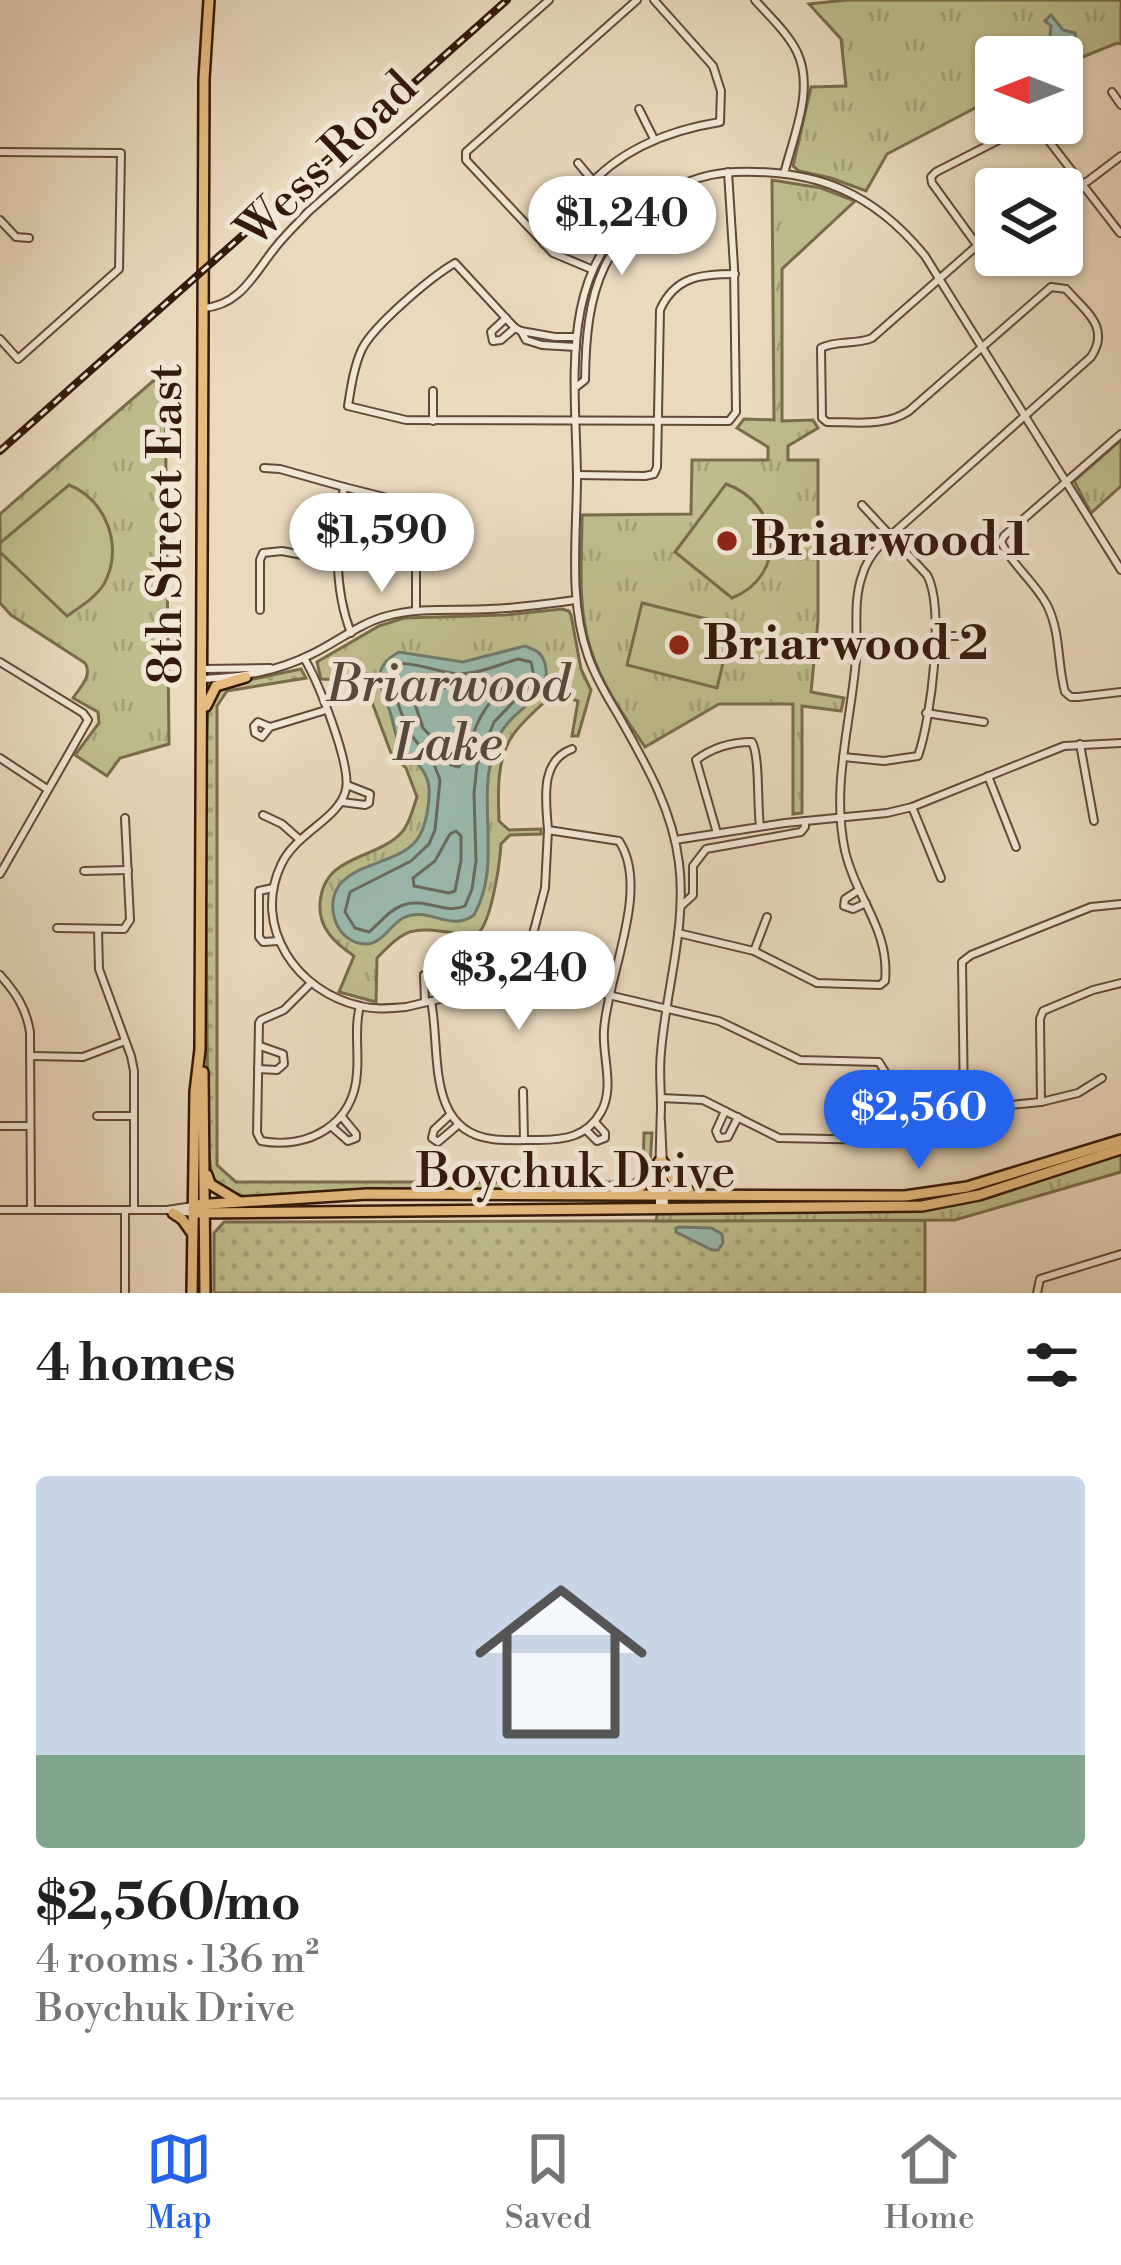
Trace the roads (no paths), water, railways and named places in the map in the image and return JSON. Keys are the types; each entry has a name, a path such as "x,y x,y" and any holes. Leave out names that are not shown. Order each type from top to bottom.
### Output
{"main road":[{"name":"8th Street East","path":"192,1293 205,1169 200,1049 204,79 209,0"},
{"path":"202,735 212,692 223,682 246,677"},
{"name":"8th Street East","path":"200,1049 195,1092 200,1209"},
{"name":"Boychuk Drive","path":"200,1209 238,1201 367,1195 662,1200 712,1195 931,1194 1121,1140"},
{"name":"Boychuk Drive","path":"200,1209 662,1200 922,1206 979,1195 1121,1149"},
{"path":"624,1196 652,1177 661,1162 681,1188 712,1195"},
{"path":"205,1169 210,1184 238,1201"},
{"path":"170,1211 198,1231 224,1212"},
{"name":"8th Street East","path":"198,1231 205,1293"}],"street":[{"name":"Wess Road","path":"203,308 229,302 246,288 308,212 549,0"},
{"path":"591,269 553,253 466,160 466,152 637,0"},
{"path":"544,244 592,181 654,140 720,122 722,101 713,66 654,0"},
{"path":"754,0 798,53 803,71 802,102 784,174"},
{"path":"1112,92 1121,105"},
{"path":"639,109 654,140"},
{"path":"975,242 932,183 936,172 1028,125 1035,126 1069,168"},
{"path":"0,152 121,153 119,269 18,359 0,339"},
{"path":"1083,183 1121,156"},
{"path":"578,163 592,181"},
{"path":"576,347 526,340 454,262 364,346 348,406 406,420 724,422 735,415 735,274 728,172"},
{"path":"662,1200 661,1057 681,906 680,868 654,778 588,659 576,599 576,337 591,269 613,235 669,190 728,172 784,174 830,184 880,209 909,236 939,279 1111,545 1121,570"},
{"path":"576,387 585,380 587,319 604,266 637,224 690,191 692,180"},
{"path":"1083,185 1120,233"},
{"path":"0,220 16,237 29,238"},
{"path":"678,933 754,951 817,982 880,985 886,977 881,933 847,859 841,818 860,580 872,555 890,535 1091,357 1100,339 1094,322 1066,289 1051,286 899,418 881,422 821,418 821,347 872,338 975,247"},
{"path":"577,476 654,474 660,310 666,297 690,278 735,274"},
{"path":"506,318 491,338 501,340 518,329 555,338 576,337"},
{"path":"433,391 433,421"},
{"path":"1121,434 1001,542 1047,605 1065,692 1071,697 1121,692"},
{"path":"264,468 392,499 412,499 416,506 416,610"},
{"path":"344,487 338,562 344,616 351,633"},
{"path":"843,757 884,761 918,756 935,636 932,584 862,505"},
{"path":"260,610 260,560 266,551 338,562"},
{"path":"203,674 246,677 279,668 377,619 416,610 492,609 576,599"},
{"path":"935,636 969,636"},
{"path":"304,658 343,756 347,785 342,802 299,839 282,863 273,888 278,940 287,958 311,983 360,1006 389,1009 524,980 572,985 736,1027 800,1060 875,1062 884,1068 885,1133 881,1140 786,1140 703,1100 661,1099"},
{"path":"0,662 87,716 87,725 4,858 0,874"},
{"path":"203,674 279,668"},
{"path":"270,727 326,710"},
{"path":"926,713 984,722"},
{"path":"717,833 696,760 722,746 747,741 757,752 760,826"},
{"path":"675,840 912,807 1051,750 1121,743"},
{"path":"1080,744 1094,821"},
{"path":"511,982 512,1008 518,1012 525,1007 524,980 545,888 546,784 552,765 572,749"},
{"path":"0,758 48,789"},
{"path":"988,776 1016,847"},
{"path":"342,802 365,806 369,802 365,790 347,785"},
{"path":"912,807 941,878"},
{"path":"263,815 299,839"},
{"path":"56,928 128,926 125,818"},
{"path":"681,906 692,895 693,866 706,849 801,832 805,821"},
{"path":"433,1000 439,1085 458,1125 488,1139 560,1140 586,1130 595,1121 608,1094 603,1048 629,909 628,868 619,841 548,830"},
{"path":"84,871 128,870"},
{"path":"273,888 259,891 259,937 262,942 278,940"},
{"path":"859,890 845,899 844,906 851,910 866,903"},
{"path":"967,1124 968,1109 962,1097 962,962 1091,907 1121,904"},
{"path":"754,951 767,917"},
{"path":"98,928 99,969 134,1071 125,1293"},
{"path":"0,975 27,1015 31,1210"},
{"path":"311,983 279,1013 261,1020 257,1133 261,1141 308,1139 342,1117 354,1094 360,1006"},
{"path":"1041,1102 1043,1010 1121,983"},
{"path":"31,1056 83,1057 125,1041"},
{"path":"258,1045 284,1058 282,1068 258,1069"},
{"path":"968,1109 1041,1102 1078,1093 1102,1078"},
{"path":"523,1091 524,1140"},
{"path":"725,1109 718,1138 728,1137 738,1117"},
{"path":"450,1115 432,1138 438,1142 458,1125"},
{"path":"98,1116 134,1116"},
{"path":"332,1126 348,1141 356,1138 342,1117"},
{"path":"586,1130 597,1142 605,1138 595,1121"},
{"path":"0,1126 30,1126"},
{"name":"Boychuk Drive","path":"0,1210 200,1209"},
{"path":"1037,1293 1040,1279 1121,1254"}],"water":[{"path":"1051,15 1076,36 1050,36 1051,26 1045,21"},
{"name":"Briarwood Lake","path":"525,646 542,657 545,683 505,727 494,749 487,791 487,875 474,915 456,921 412,915 372,943 346,937 333,910 337,889 351,875 409,848 419,836 428,808 425,774 396,736 380,680 383,665 399,652 463,662"},
{"path":"679,1227 711,1228 722,1234 723,1243 712,1250 676,1232"}],"railway":[{"path":"0,451 507,0"}],"place":[{"name":"Briarwood 1","path":"727,541"},
{"name":"Briarwood 2","path":"679,645"}]}
